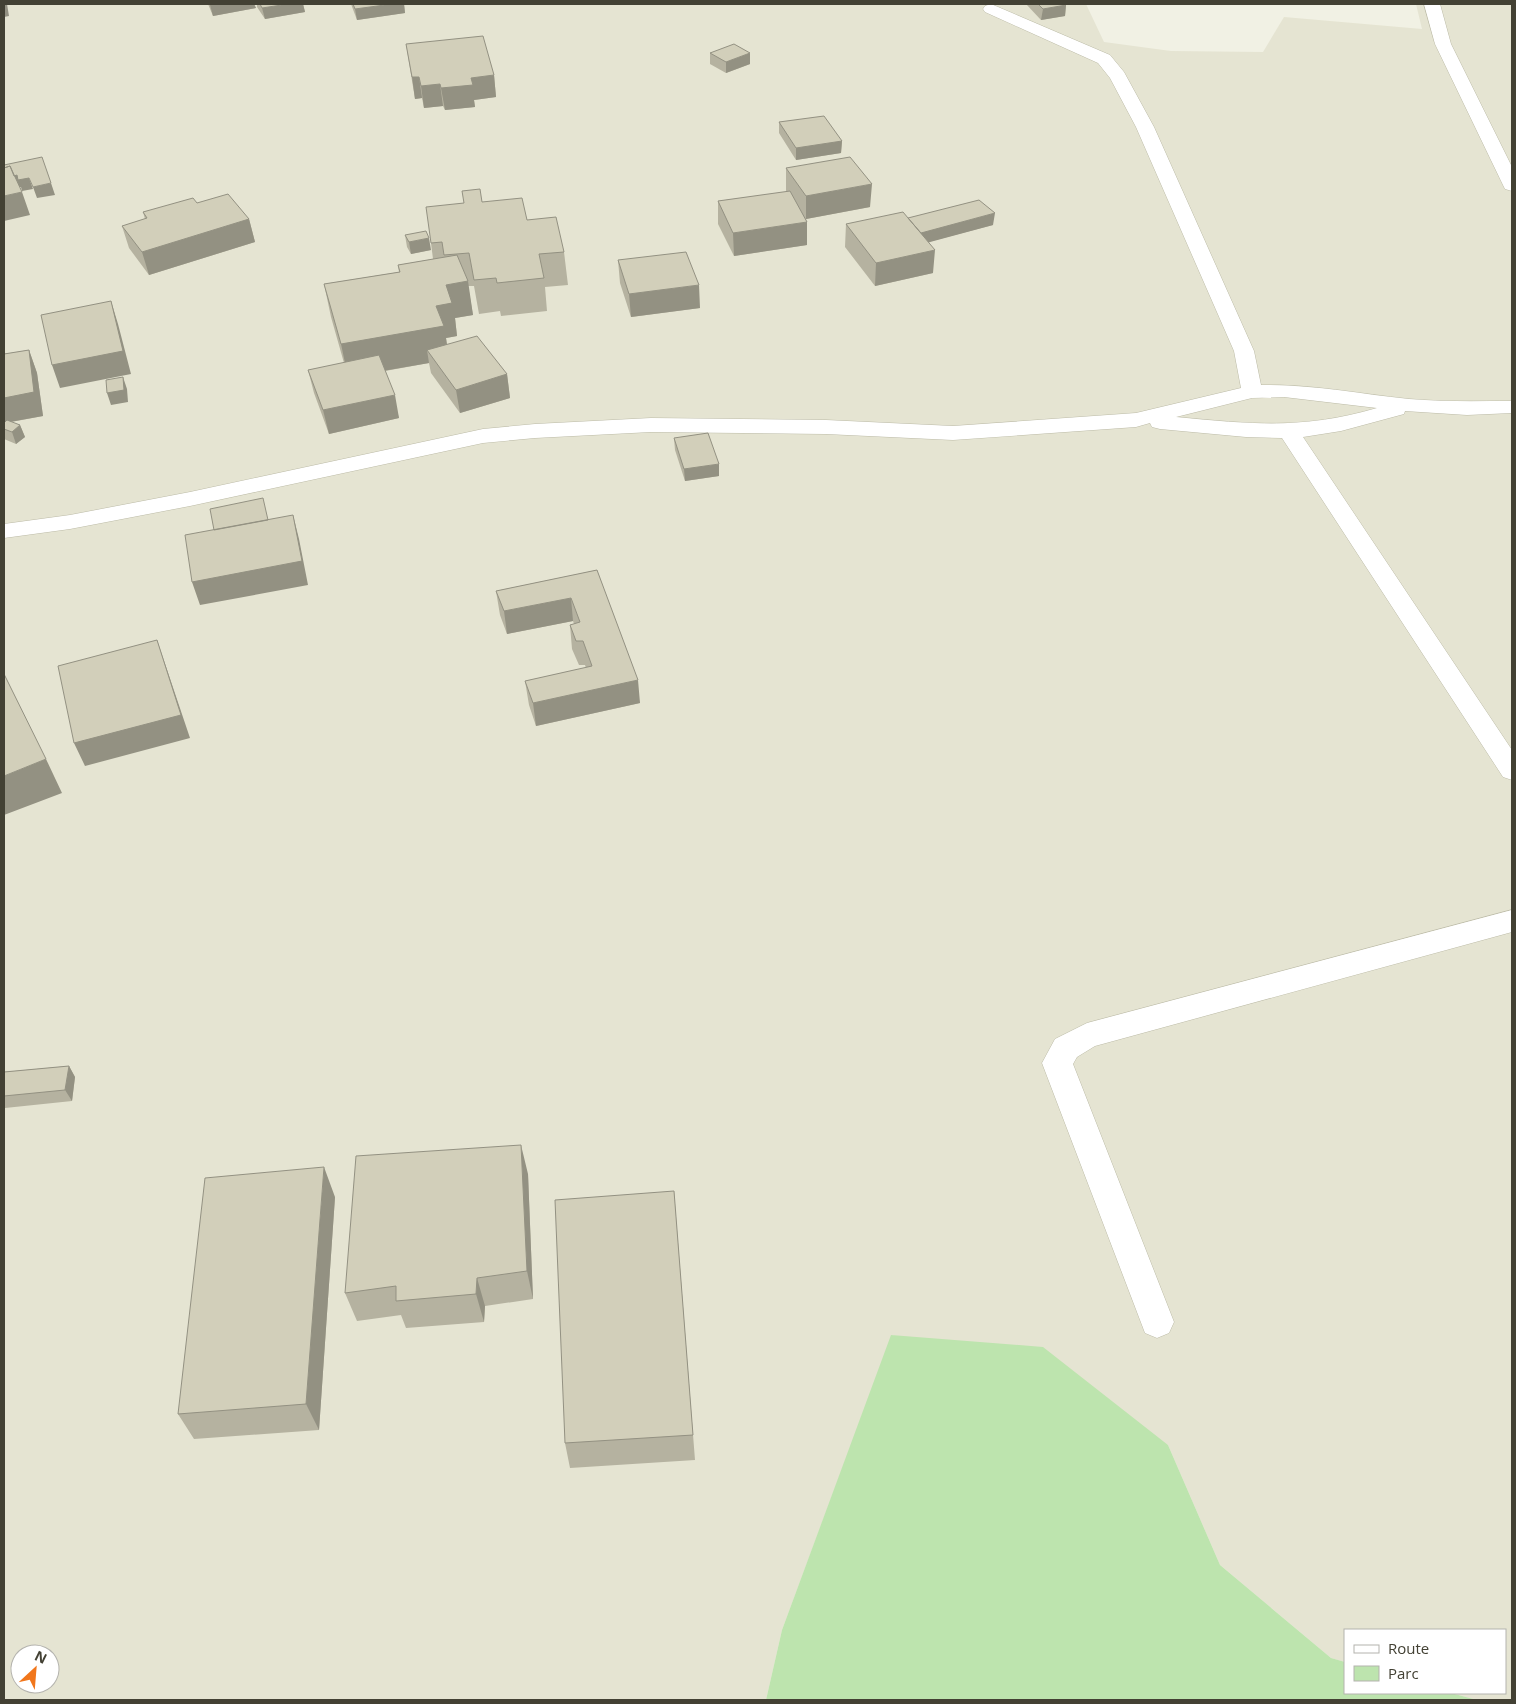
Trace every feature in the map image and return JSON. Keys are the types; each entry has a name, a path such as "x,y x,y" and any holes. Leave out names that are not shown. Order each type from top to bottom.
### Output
{"street":[{"path":"1432,4 1443,44 1512,185"},
{"path":"991,9 1104,59 1118,76 1145,127 1244,351 1252,392"},
{"path":"1136,420 1252,392 1284,391 1409,405 1467,409 1512,407"},
{"path":"4,531 70,522 190,499 483,436 651,424 953,433 1136,420 1242,430 1289,432 1333,426 1409,405"},
{"path":"1289,432 1512,770"},
{"path":"1157,1322 1057,1063 1066,1048 1086,1036 1512,921"}],"shaded area":[{"path":"4,4 1086,4 1104,42 1171,51 1263,52 1284,17 1422,29 1416,4 1512,4 1512,1700 1477,1700 1455,1694 1506,1694 1506,1629 1344,1629 1344,1662 1331,1658 1220,1565 1168,1445 892,1335 782,1630 766,1700 4,1700"}],"green space":[{"path":"891,1335 1043,1347 1168,1445 1220,1565 1331,1658 1344,1662 1344,1694 1455,1694 1477,1700 766,1700 782,1630"}],"building":[{"path":"260,4 288,4 262,8"},
{"path":"353,4 392,4 355,9"},
{"path":"1038,4 1065,4 1066,5 1043,9"},
{"path":"483,36 494,75 471,78 473,85 441,88 440,84 421,86 419,77 412,77 406,44"},
{"path":"734,44 750,53 726,62 710,53"},
{"path":"824,116 842,141 796,148 779,122"},
{"path":"42,157 51,183 33,187 29,178 18,180 17,175 14,176 10,166 4,168 4,165"},
{"path":"850,157 872,184 806,196 786,168"},
{"path":"10,166 22,192 4,196 4,168"},
{"path":"480,189 482,202 522,198 527,220 556,217 564,252 539,254 544,278 497,283 496,278 474,280 469,253 444,255 442,242 431,243 426,207 464,203 462,191"},
{"path":"790,191 807,222 733,233 718,201"},
{"path":"228,194 249,219 142,252 122,226 147,218 143,212 193,198 197,203"},
{"path":"979,200 995,213 921,233 908,218"},
{"path":"903,212 935,250 876,263 846,224"},
{"path":"426,231 429,238 409,242 405,235"},
{"path":"686,252 699,285 629,294 618,260"},
{"path":"457,255 468,281 446,285 452,303 436,306 444,326 341,344 324,284 400,272 398,265"},
{"path":"111,301 123,351 52,365 41,315"},
{"path":"477,336 507,374 456,390 427,350"},
{"path":"29,350 34,392 4,398 4,354"},
{"path":"379,355 395,395 323,410 308,370"},
{"path":"123,377 124,390 107,393 106,380"},
{"path":"7,420 20,425 12,432 4,429 4,423"},
{"path":"708,433 719,464 684,469 674,438"},
{"path":"263,498 268,520 214,530 210,509"},
{"path":"293,515 302,561 192,582 185,535"},
{"path":"597,570 638,680 533,703 525,681 592,666 583,641 576,641 570,625 580,622 571,598 504,611 496,591"},
{"path":"157,640 181,715 74,743 58,666"},
{"path":"4,674 46,759 4,776"},
{"path":"69,1066 65,1090 4,1096 4,1072"},
{"path":"521,1145 527,1271 477,1278 476,1294 396,1301 396,1286 345,1293 356,1156"},
{"path":"324,1167 306,1404 178,1414 205,1178"},
{"path":"674,1191 693,1435 565,1443 555,1200"}]}
